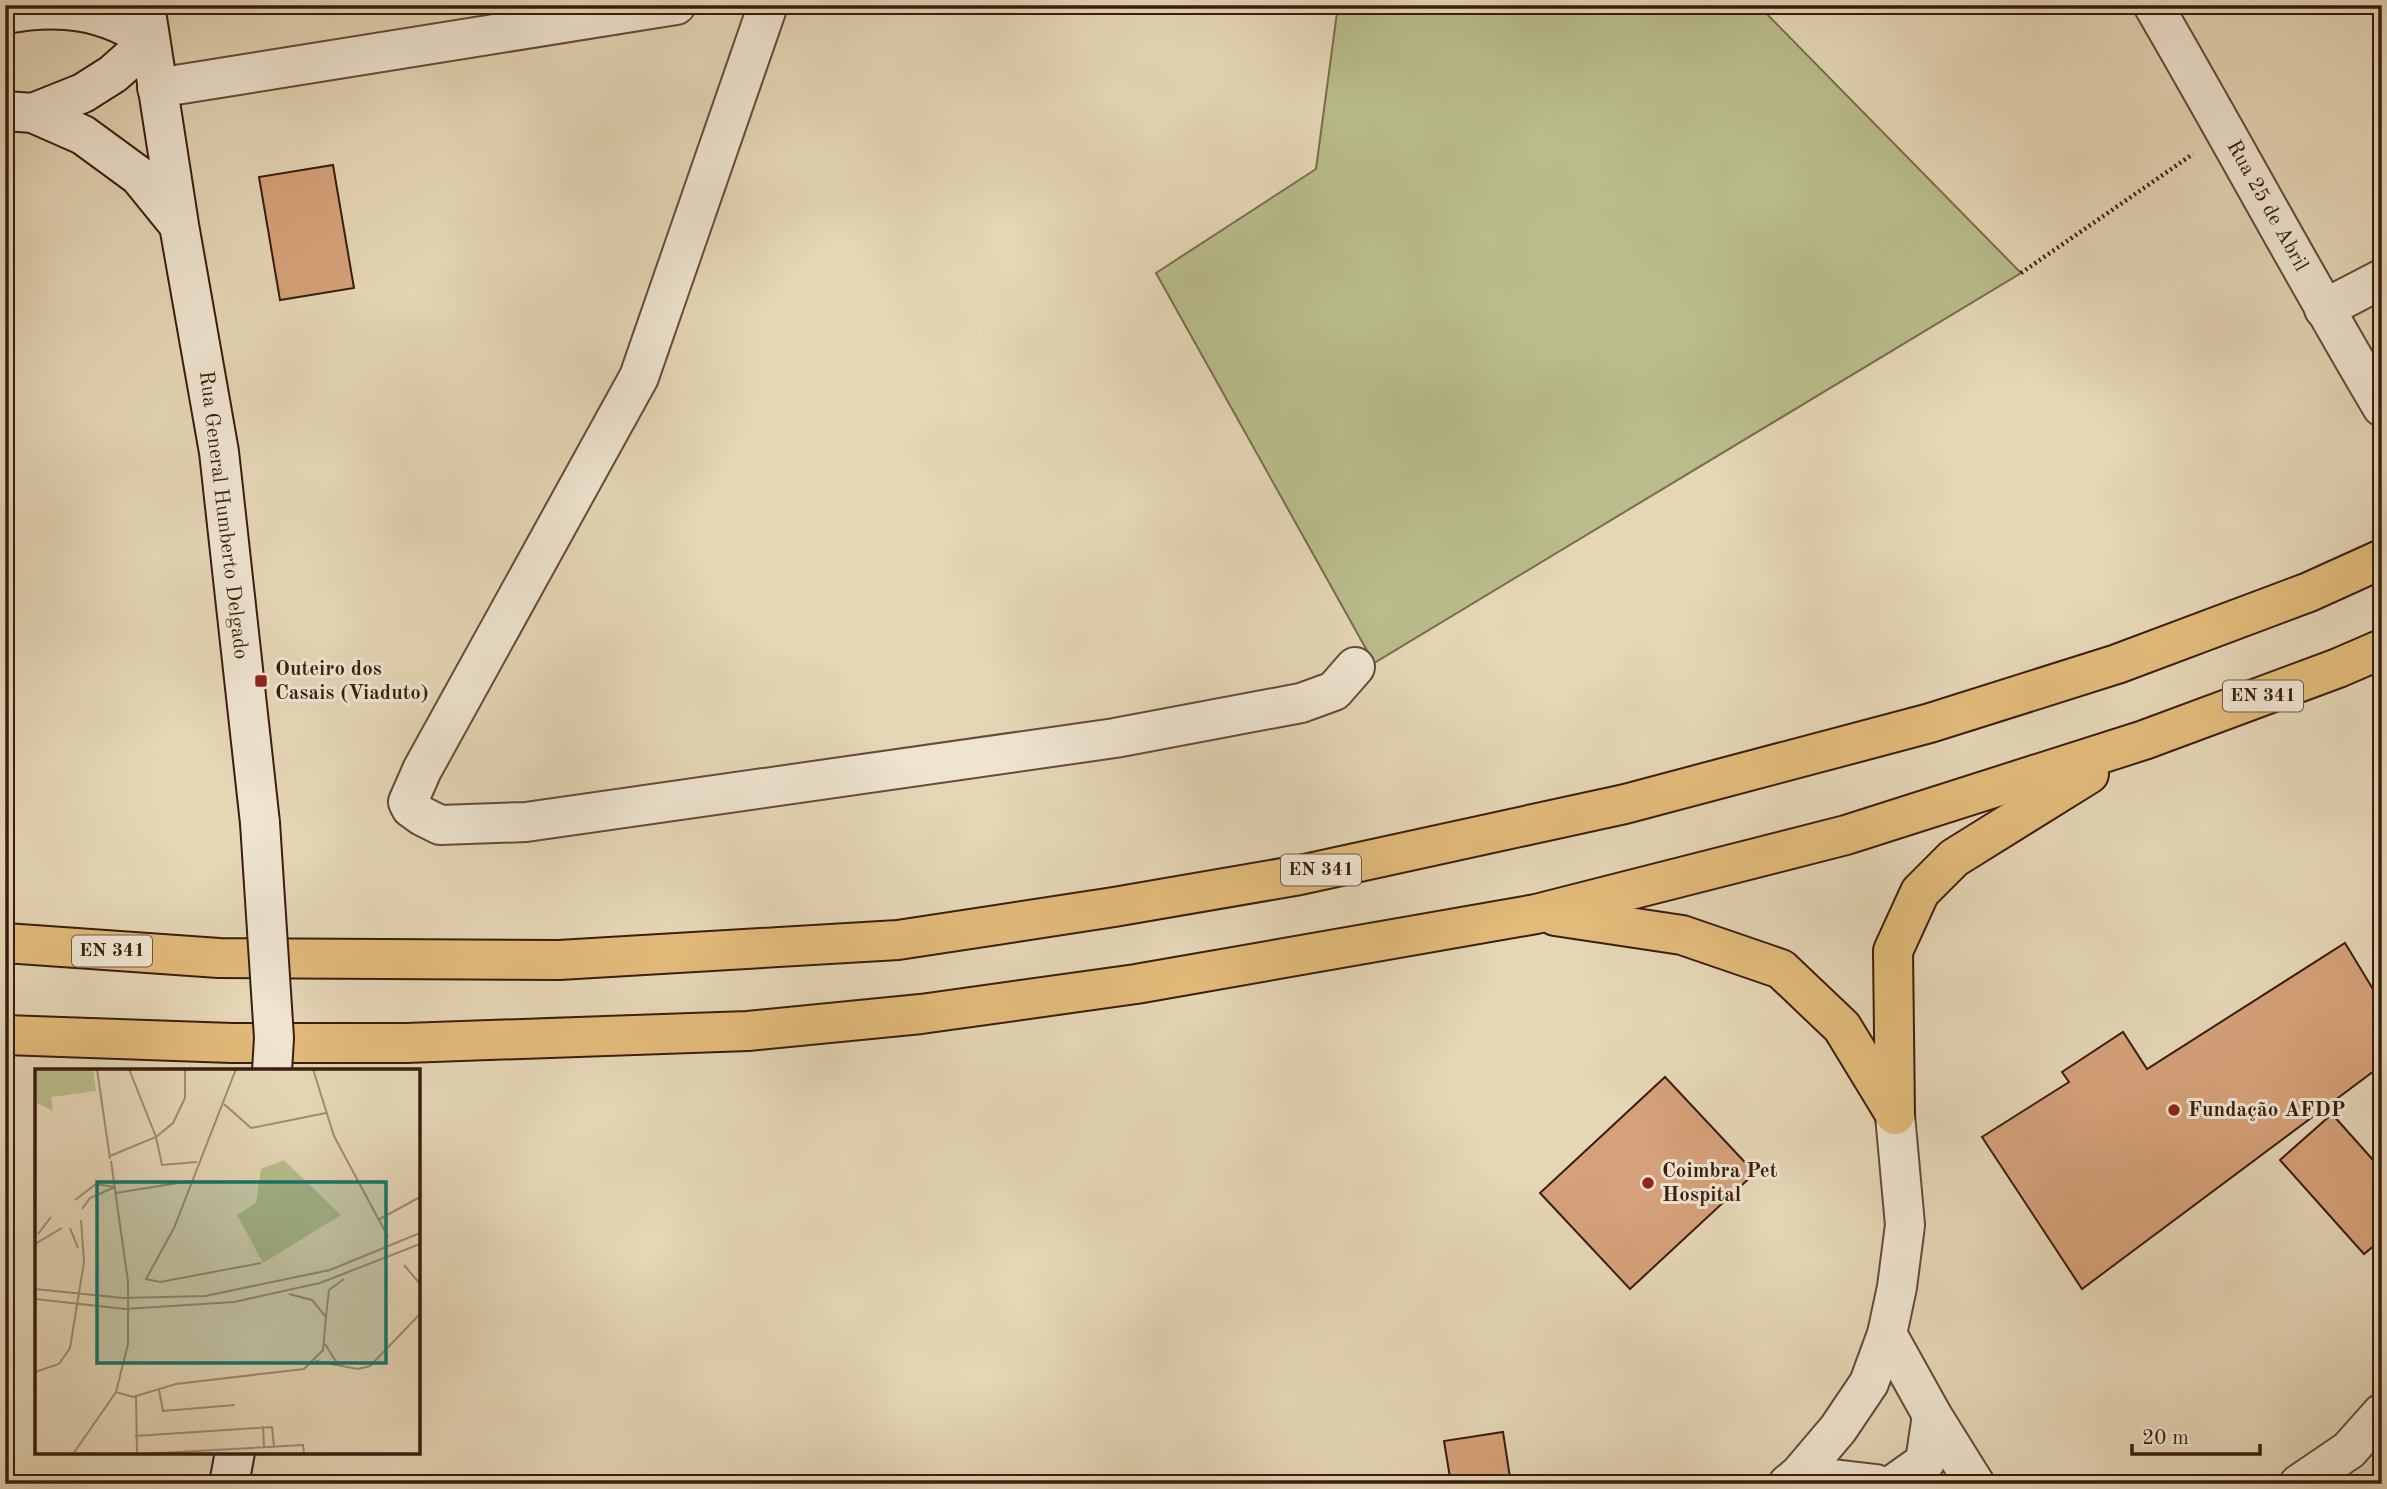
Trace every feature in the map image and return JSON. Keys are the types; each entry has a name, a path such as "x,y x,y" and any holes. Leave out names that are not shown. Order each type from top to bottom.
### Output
{"highway":[{"name":"EN 341","path":"5,943 219,958 559,960 898,940 1114,907 1300,875 1625,804 1930,723 2117,664 2309,592 2382,559"},
{"name":"EN 341","path":"5,1035 232,1044 406,1044 748,1031 921,1014 1136,984 1536,914 1846,835 2144,740 2382,649"},
{"path":"1895,1115 1893,951 1920,892 1954,858 2144,740"},
{"path":"1536,914 1682,935 1781,969 1842,1027 1895,1115"}],"street":[{"path":"157,88 676,5"},
{"path":"768,5 639,376 428,759 408,802 411,808 440,825 526,822 1115,738 1301,703 1334,691 1355,667"},
{"name":"Rua 25 de Abril","path":"2153,5 2382,407"},
{"path":"5,14 37,8 106,17 130,26 147,23"},
{"path":"19,112 83,93 113,74 147,23"},
{"name":"Rua General Humberto Delgado","path":"147,23 219,452 260,822 274,1038 272,1069"},
{"path":"19,112 83,135 139,176 179,225"},
{"path":"2324,309 2382,279"},
{"path":"1793,1480 1838,1429 1870,1383 1887,1334 1897,1287 1905,1225 1895,1115"},
{"path":"1887,1334 1932,1415 1975,1484"},
{"path":"2300,1484 2349,1450 2382,1413"},
{"path":"1894,1484 1925,1462 1932,1415"},
{"path":"229,1484 235,1454"},
{"path":"1793,1480 1876,1484"}],"path":[{"path":"2021,273 2227,132"}],"green space":[{"path":"1338,5 1758,5 2021,273 1374,663 1156,273 1316,169"}],"building":[{"path":"333,165 354,288 280,300 259,177"},
{"name":"Fundação AFDP","path":"2345,943 2382,1004 2382,1065 2082,1289 1982,1137 2069,1082 2062,1072 2123,1032 2147,1069"},
{"name":"Coimbra Pet Hospital","path":"1665,1077 1755,1173 1630,1289 1540,1193"},
{"path":"2332,1114 2382,1170 2382,1239 2364,1254 2280,1160"},
{"path":"1503,1432 1511,1484 1451,1484 1444,1441"}],"place":[{"name":"Outeiro dos Casais (Viaduto)","path":"261,681"},
{"name":"Fundação AFDP","path":"2174,1110"},
{"name":"Coimbra Pet Hospital","path":"1648,1183"}]}
